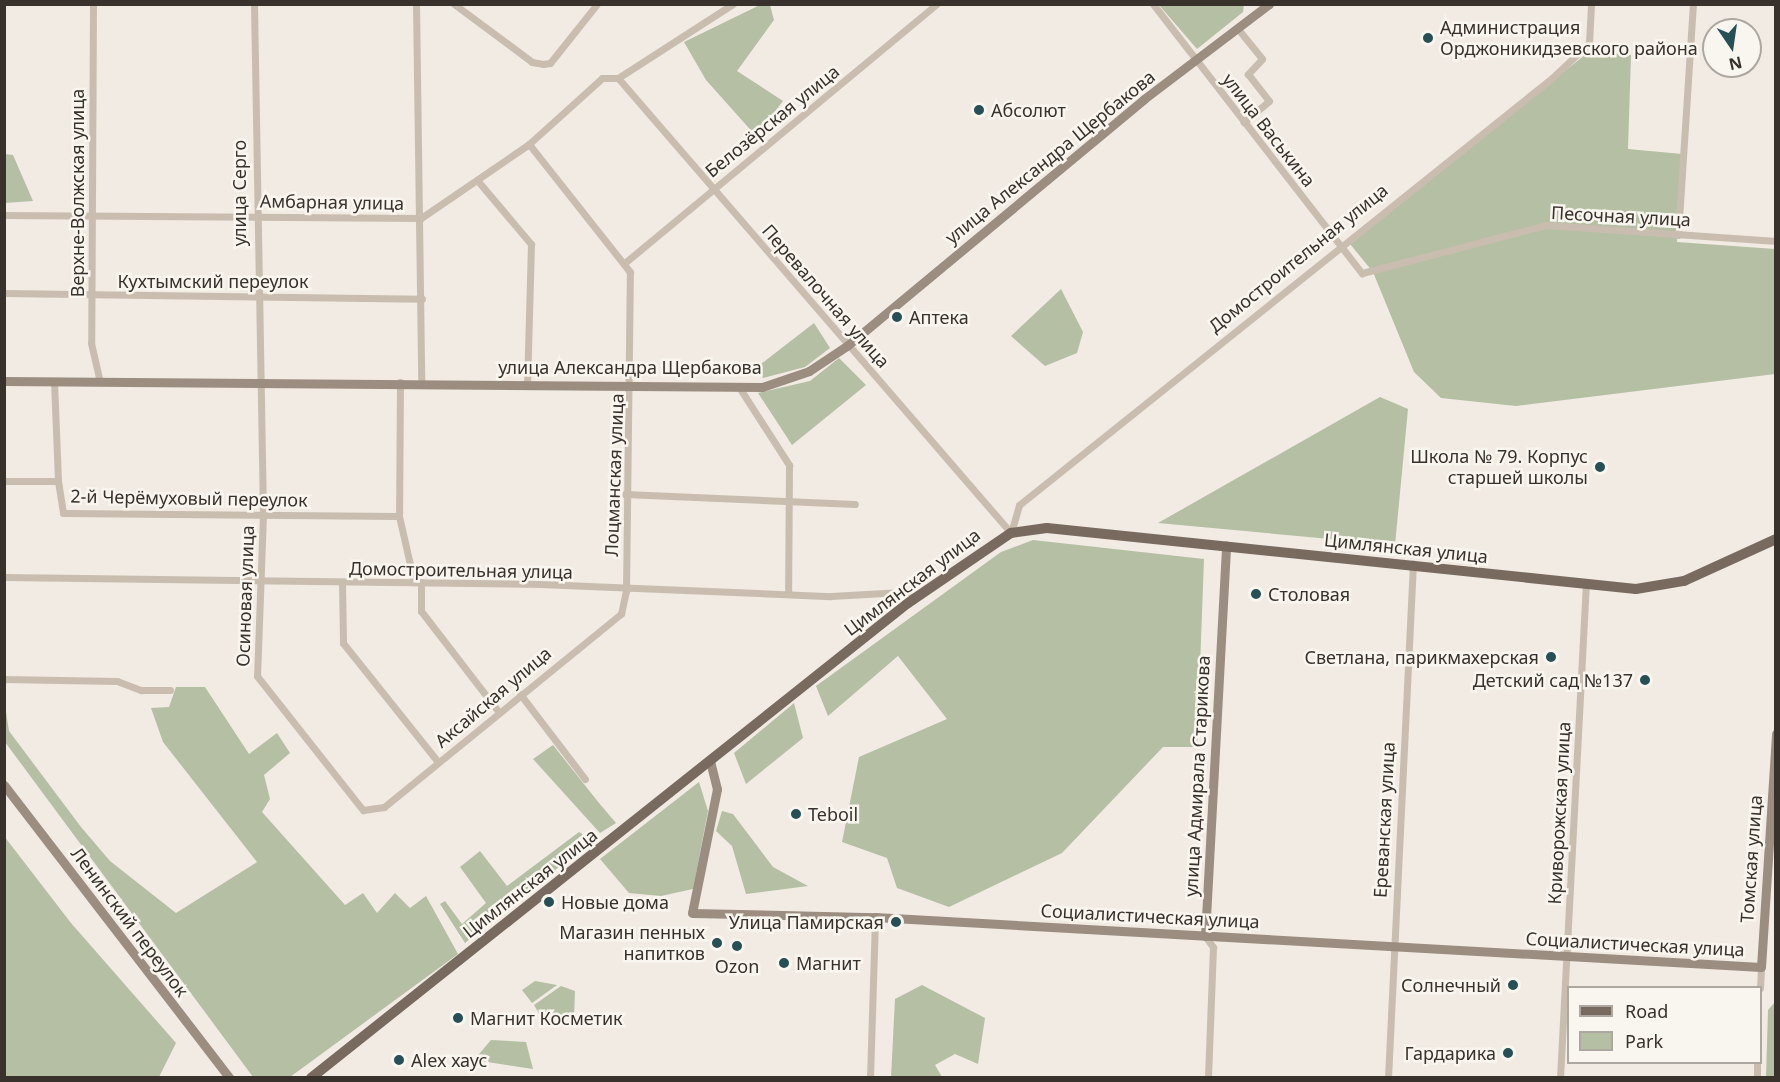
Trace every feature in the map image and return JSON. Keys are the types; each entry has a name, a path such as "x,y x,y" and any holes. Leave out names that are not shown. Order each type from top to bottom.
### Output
{"main road":[{"name":"Цимлянская улица","path":"311,1077 915,598 1011,533 1047,528 1413,564 1586,586 1664,586 1776,539"}],"street":[{"name":"Верхне-Волжская улица","path":"93,4 91,343 100,381"},
{"name":"улица Серго","path":"254,4 257,382"},
{"path":"417,4 414,136 421,218 421,382"},
{"path":"454,4 532,62 543,64 550,63 597,4"},
{"name":"Амбарная улица","path":"4,215 92,218 254,216 421,218 529,144 602,78 618,78 733,4"},
{"name":"Белозёрская улица","path":"627,261 937,4"},
{"name":"улица Васькина","path":"1153,4 1362,273"},
{"name":"улица Александра Щербакова","path":"4,381 421,382 762,387 809,371 848,345 1269,4"},
{"name":"Домостроительная улица","path":"1011,533 1019,505 1339,243 1589,43 1591,4"},
{"path":"1678,235 1693,4"},
{"path":"1238,29 1262,59 1248,74 1269,101 1244,122"},
{"name":"Перевалочная улица","path":"618,78 1011,533"},
{"path":"529,144 627,261"},
{"path":"477,180 531,244 527,384"},
{"name":"Песочная улица","path":"1362,273 1546,225 1776,241"},
{"name":"Лоцманская улица","path":"626,591 625,494 632,385 627,261"},
{"name":"Кухтымский переулок","path":"4,293 422,299"},
{"path":"54,381 58,481"},
{"name":"Осиновая улица","path":"257,382 263,514 257,676 363,810"},
{"path":"400,382 399,516 417,582 421,611 498,711"},
{"path":"739,387 785,455 788,594"},
{"name":"2-й Черёмуховый переулок","path":"4,481 58,481 63,513 399,516"},
{"path":"625,494 855,504"},
{"name":"улица Адмирала Старикова","path":"1208,1077 1213,947 1205,936 1226,546"},
{"name":"Ереванская улица","path":"1388,1077 1392,947 1413,564"},
{"name":"Домостроительная улица","path":"4,577 342,583 417,582 626,591 686,588 788,594 902,592 915,598"},
{"path":"342,583 343,643 438,762"},
{"name":"Криворожская улица","path":"1560,1077 1586,586"},
{"name":"Аксайская улица","path":"363,810 384,807 498,711 621,614 626,591"},
{"path":"4,679 117,681 141,690 170,690"},
{"path":"520,694 585,779"},
{"name":"Томская улица","path":"1760,986 1776,733"},
{"name":"Социалистическая улица","path":"710,760 717,789 692,913 875,917 1761,967"},
{"name":"Ленинский переулок","path":"4,785 230,1077"},
{"path":"870,1077 875,917"},
{"path":"866,939 875,939"}],"green space":[{"path":"762,4 770,5 774,20 737,71 783,101 756,136 706,80 684,42"},
{"path":"1159,5 1244,5 1243,12 1197,49"},
{"path":"1591,50 1631,55 1628,149 1682,154 1677,242 1775,249 1775,374 1516,406 1441,398 1414,372 1373,272 1350,244"},
{"path":"5,154 13,155 33,201 5,203"},
{"path":"1061,289 1083,332 1077,353 1045,366 1011,336"},
{"path":"814,323 830,348 805,367 763,378 757,367"},
{"path":"839,358 866,385 792,445 758,393 810,381"},
{"path":"1380,397 1408,409 1395,545 1158,523"},
{"path":"1033,540 1204,559 1197,747 1163,747 1062,853 949,907 897,888 887,858 842,842 859,757 947,719 898,656 828,716 816,686 1001,552"},
{"path":"176,687 205,687 249,754 277,733 290,753 264,775 270,799 262,812 345,905 363,893 377,913 395,893 410,908 426,896 458,954 290,1077 253,1077 5,742 5,705 9,731 81,827 110,861 176,913 257,862 163,742 151,708 169,707"},
{"path":"794,703 803,738 746,784 734,753"},
{"path":"553,745 616,823 600,833 533,759"},
{"path":"699,782 708,811 693,889 661,896 629,893 600,859"},
{"path":"722,811 733,814 773,867 808,886 746,894 732,846 716,831"},
{"path":"579,832 592,840 465,943 440,904 445,901 462,924 486,903 460,867 480,851 507,886"},
{"path":"4,836 71,923 176,1043 159,1077 5,1077"},
{"path":"535,981 557,985 532,1003 522,990"},
{"path":"922,985 985,1018 978,1064 955,1054 935,1065 942,1077 891,1077 895,999"},
{"path":"561,986 575,991 574,1017 540,1015 534,1005"},
{"path":"1775,1002 1775,1077 1766,1077 1768,1010"},
{"path":"491,1040 526,1042 533,1069 474,1060"}],"place":[{"name":"Администрация Орджоникидзевского района","path":"1428,38"},
{"name":"Абсолют","path":"979,110"},
{"name":"Аптека","path":"897,317"},
{"name":"Школа № 79. Корпус старшей школы","path":"1600,467"},
{"name":"Столовая","path":"1256,594"},
{"name":"Светлана, парикмахерская","path":"1551,657"},
{"name":"Детский сад №137","path":"1645,680"},
{"name":"Teboil","path":"796,814"},
{"name":"Новые дома","path":"549,902"},
{"name":"Улица Памирская","path":"896,922"},
{"name":"Магазин пенных напитков","path":"717,943"},
{"name":"Ozon","path":"737,946"},
{"name":"Магнит","path":"784,963"},
{"name":"Солнечный","path":"1513,985"},
{"name":"Магнит Косметик","path":"458,1018"},
{"name":"Гардарика","path":"1508,1053"},
{"name":"Alex хаус","path":"399,1060"}]}
